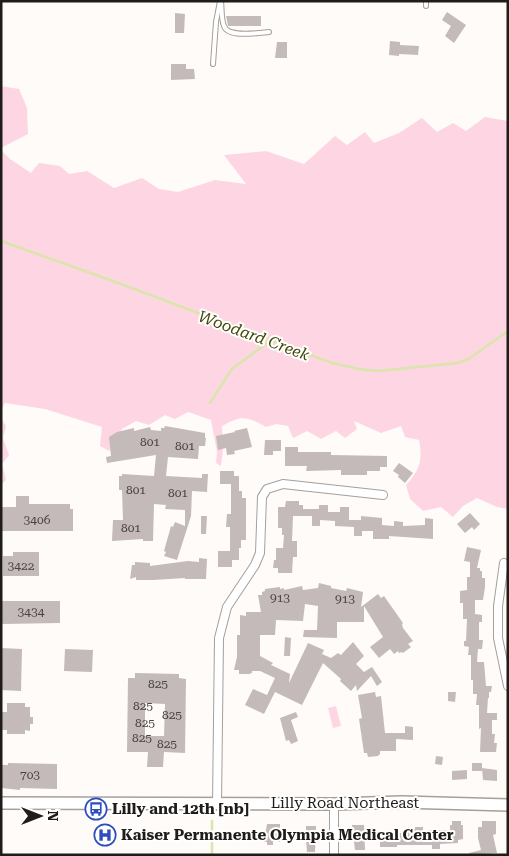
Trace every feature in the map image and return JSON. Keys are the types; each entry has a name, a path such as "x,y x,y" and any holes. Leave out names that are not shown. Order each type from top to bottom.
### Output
{"street":[{"path":"217,804 219,638 227,606 255,565 260,553 262,497 267,489 283,484 384,496"},
{"path":"504,563 498,606 498,638 508,686"},
{"name":"Lilly Road Northeast","path":"1,803 334,804 402,802 508,805"},
{"path":"334,804 334,855"}],"lane":[{"path":"220,1 224,27 228,31 238,34 269,32"},
{"path":"213,64 216,22 220,1"}],"shaded area":[{"path":"1,86 19,89 27,108 28,134 1,148"},
{"path":"485,117 508,121 508,509 497,507 477,498 463,506 453,517 441,507 423,511 410,499 406,485 419,464 421,453 419,440 405,437 401,426 381,433 354,421 357,429 345,438 336,431 321,439 307,431 293,438 288,426 276,424 266,427 249,419 234,420 222,426 223,450 221,466 216,463 217,452 211,420 188,412 175,419 165,415 149,425 136,421 122,429 109,451 100,446 102,427 45,409 5,403 1,411 1,150 10,159 31,173 39,163 60,166 69,174 87,171 114,188 142,178 159,189 178,192 215,180 246,184 224,155 266,151 304,164 335,136 347,145 365,132 374,143 399,133 422,118 437,132 453,123 466,131"},
{"path":"1,418 6,426 3,438 9,455 2,464 6,480 1,485"},
{"path":"336,706 341,726 333,728 328,708"}],"building":[{"path":"447,12 466,25 454,43 445,36 451,26 442,20"},
{"path":"175,13 185,14 184,33 175,33"},
{"path":"226,16 261,16 261,26 228,26"},
{"path":"390,41 400,42 400,45 419,46 418,55 389,55"},
{"path":"277,42 287,42 287,58 275,58"},
{"path":"171,64 186,64 186,69 194,69 195,79 171,80"},
{"path":"165,426 205,433 206,438 205,446 199,446 198,459 168,457 166,476 202,478 202,474 208,474 207,492 192,491 191,516 177,560 164,556 166,552 164,551 171,526 173,527 175,522 185,526 185,510 165,509 166,505 154,504 153,541 143,541 143,539 112,541 113,520 123,520 122,490 119,490 119,476 122,476 122,474 154,476 156,455 107,463 106,457 111,456 109,437 117,432 134,428 134,431 150,427 151,430 161,431 161,428"},
{"path":"247,428 252,447 234,451 235,454 227,455 226,448 218,450 216,436"},
{"path":"265,440 281,440 281,451 273,451 273,455 264,455"},
{"path":"285,447 298,447 298,452 331,452 331,455 387,456 387,467 380,467 380,471 367,471 367,475 341,475 341,470 306,471 307,466 285,466"},
{"path":"399,463 413,473 405,483 393,471"},
{"path":"220,471 234,471 234,476 239,476 239,491 242,491 242,498 246,498 246,540 241,540 239,560 232,560 232,567 218,567 218,551 230,551 230,527 226,527 227,514 231,514 231,484 220,484"},
{"path":"16,496 29,496 29,504 70,504 70,509 73,509 73,531 1,531 1,507 16,507"},
{"path":"286,501 299,501 299,505 303,505 303,509 319,509 319,505 328,505 328,512 340,512 340,507 349,507 349,520 361,520 361,516 382,518 382,525 394,526 394,521 403,522 403,526 425,525 425,518 433,519 433,539 389,536 389,539 373,539 373,531 362,531 362,536 354,536 354,527 335,526 335,521 320,520 320,526 312,526 312,516 293,516 292,541 297,541 297,557 293,557 292,573 278,573 278,568 273,568 274,560 276,560 276,548 283,548 284,535 282,535 282,528 278,528 278,507 285,507"},
{"path":"470,513 480,524 474,530 472,527 465,533 457,524"},
{"path":"201,516 207,516 206,534 201,534"},
{"path":"467,547 481,550 477,568 480,568 480,571 482,571 482,578 485,578 483,600 475,600 475,614 482,615 482,622 479,622 479,640 483,640 482,649 478,649 477,662 484,662 486,686 492,686 491,692 489,692 487,713 497,713 497,720 492,720 492,734 495,734 494,743 497,743 496,752 480,752 481,728 479,729 479,705 476,705 477,694 473,694 471,655 468,655 469,647 464,646 467,619 463,619 463,603 460,603 460,591 467,590 467,577 470,577 470,562 464,561"},
{"path":"13,552 39,552 39,576 3,576 3,556 13,556"},
{"path":"199,558 207,559 206,579 136,580 136,577 130,579 132,565 135,565 135,562 150,563 150,566 188,561 199,562"},
{"path":"319,583 331,586 331,588 346,591 347,588 363,592 361,607 378,594 381,598 384,596 413,641 408,644 411,647 403,653 398,651 394,654 390,649 379,658 370,647 383,637 364,606 364,622 337,622 337,638 303,637 304,630 317,630 318,606 305,604 303,621 276,620 275,635 260,635 260,656 273,663 271,665 290,674 289,683 308,643 324,650 322,654 331,658 338,653 341,655 353,642 364,656 356,664 364,672 372,667 382,682 377,686 371,676 357,691 356,685 351,691 323,663 302,705 275,692 264,714 245,705 253,689 267,695 275,678 260,671 239,674 239,670 234,670 237,657 237,635 240,635 240,615 246,616 246,612 261,612 258,595 262,595 265,589 280,587 280,589 284,588 284,590 302,586 303,590 318,588"},
{"path":"2,601 60,601 60,623 2,624"},
{"path":"285,637 291,638 290,656 284,656"},
{"path":"1,648 22,649 21,691 1,690"},
{"path":"65,649 93,650 92,672 64,671"},
{"path":"135,673 179,674 179,678 186,679 185,753 164,752 163,767 147,767 148,752 127,752 128,678 135,678","holes":["145,703 165,704 164,736 145,736"]},
{"path":"375,692 376,697 381,696 385,733 405,733 405,726 413,727 413,740 396,739 396,751 380,751 378,756 368,757 367,753 364,753 359,719 362,718 358,695"},
{"path":"448,692 456,692 455,702 448,701"},
{"path":"7,703 25,703 25,707 30,707 30,717 33,717 33,724 30,724 30,731 25,730 25,734 7,734 7,730 1,730 1,712 7,712"},
{"path":"296,712 298,717 291,720 298,741 291,744 289,740 286,741 280,718"},
{"path":"436,756 443,757 442,765 435,764"},
{"path":"8,763 57,764 57,789 20,788 20,790 1,788 1,765 8,765"},
{"path":"472,763 482,763 482,771 472,771"},
{"path":"482,768 497,770 497,781 483,780"},
{"path":"467,770 467,779 452,780 452,771"},
{"path":"452,821 461,821 461,825 463,825 463,839 458,840 458,843 440,844 440,849 432,849 432,845 380,847 380,833 408,833 408,829 415,829 415,827 423,827 423,830 450,830"},
{"path":"482,821 496,821 496,834 493,835 497,853 469,855 469,853 481,850 478,827 482,827"},
{"path":"267,824 280,824 280,842 273,842 273,845 267,845 267,842 264,842"},
{"path":"352,825 364,825 365,850 355,850"},
{"path":"306,826 316,826 315,852 307,852 306,840 303,840"}],"waterway":[{"name":"Woodard Creek","path":"1,241 332,363 359,369 378,371 458,363 470,358 508,331"},
{"path":"210,403 232,369 270,341"},
{"path":"212,821 212,855"}],"place":[{"name":"Lilly and 12th [nb]","path":"96,809"},
{"name":"Kaiser Permanente Olympia Medical Center","path":"105,835"}]}
